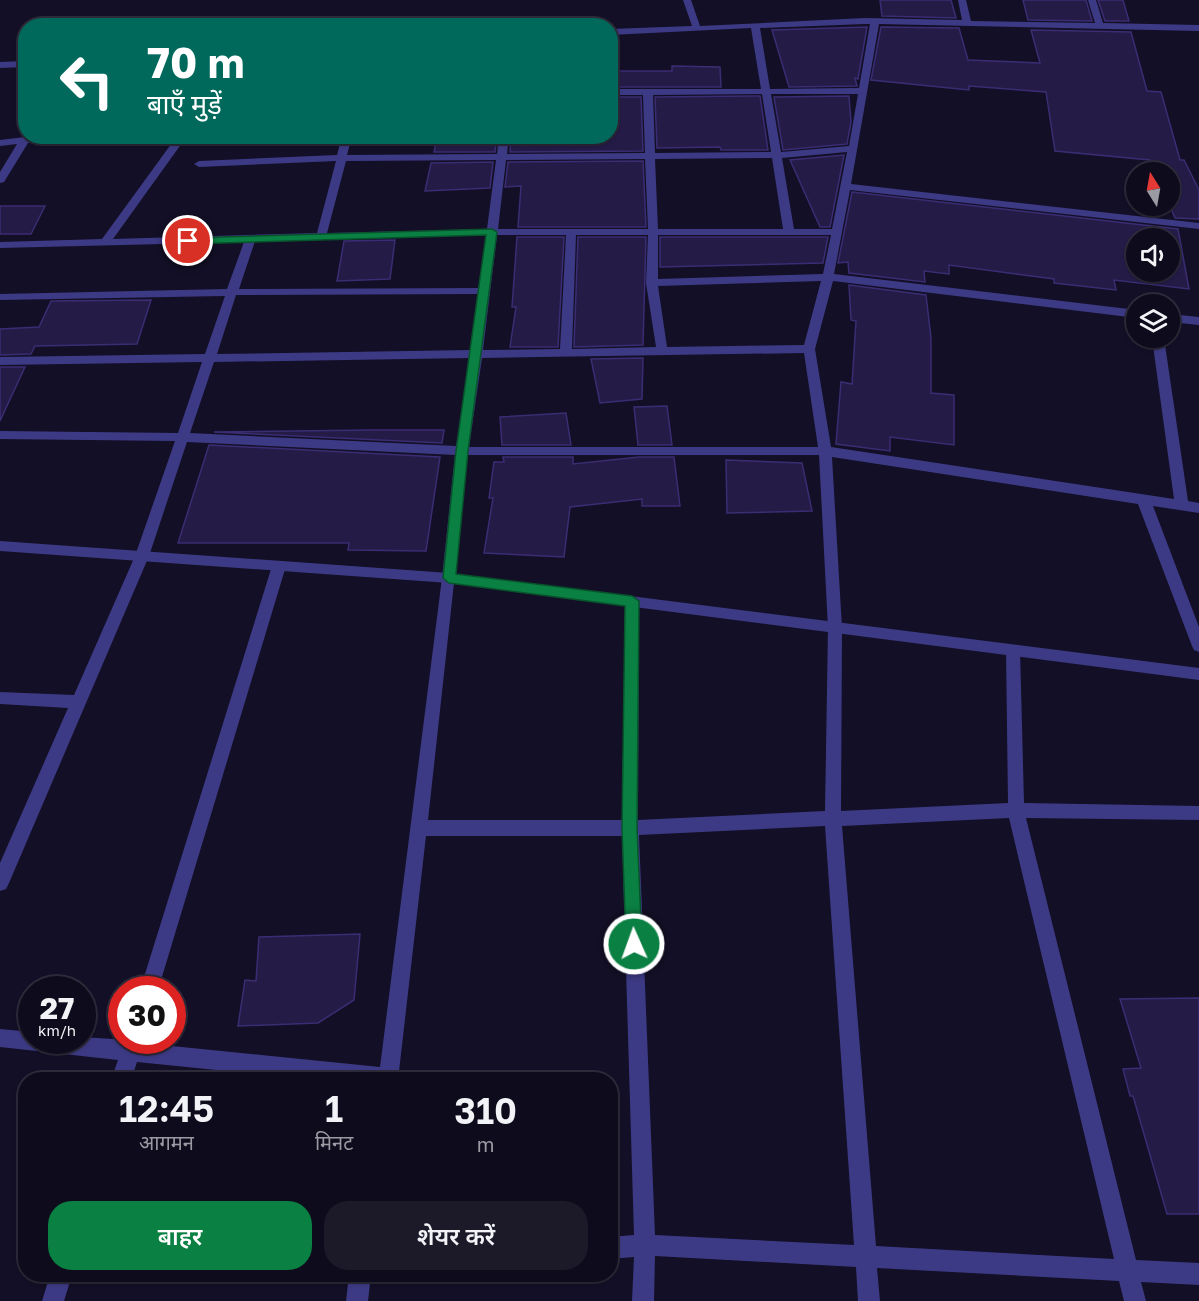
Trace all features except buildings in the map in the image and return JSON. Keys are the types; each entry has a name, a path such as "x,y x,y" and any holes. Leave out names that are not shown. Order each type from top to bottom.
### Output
{"street":[{"path":"687,0 697,28"},
{"path":"962,0 967,23"},
{"path":"1092,0 1100,27"},
{"path":"618,32 874,21 1199,28"},
{"path":"869,1301 833,817 835,628 825,451 809,349 828,277 853,149 874,21"},
{"path":"755,26 789,232"},
{"path":"0,65 18,64"},
{"path":"648,91 653,232 652,282 662,351"},
{"path":"618,92 862,91"},
{"path":"0,142 18,141"},
{"path":"0,180 22,144"},
{"path":"105,243 177,144"},
{"path":"321,237 344,144"},
{"path":"389,1072 449,578 462,451 477,352 503,144"},
{"path":"199,164 340,158 777,155 853,149"},
{"path":"845,186 1199,226"},
{"path":"0,245 492,232 836,232"},
{"path":"566,351 571,232"},
{"path":"0,883 142,556 250,239"},
{"path":"652,282 828,277 1126,313"},
{"path":"0,297 232,292 484,291"},
{"path":"1180,319 1199,321"},
{"path":"1159,348 1182,505"},
{"path":"0,361 477,352 809,349"},
{"path":"0,435 183,437 462,451 825,451 1144,501 1199,507"},
{"path":"1144,501 1199,646"},
{"path":"0,546 449,578 1199,675"},
{"path":"153,976 279,566"},
{"path":"632,601 630,828 645,1245 643,1301"},
{"path":"1013,650 1016,810 1135,1301"},
{"path":"0,698 78,702"},
{"path":"419,828 630,828 1016,810 1199,813"},
{"path":"0,1038 108,1045"},
{"path":"186,1053 333,1072"},
{"path":"123,1072 129,1054"},
{"path":"618,1247 645,1245 1199,1274"},
{"path":"53,1301 59,1282"},
{"path":"357,1301 359,1282"}],"route":[{"path":"188,241 492,232 462,451 449,578 632,601 630,828 634,944"}]}
